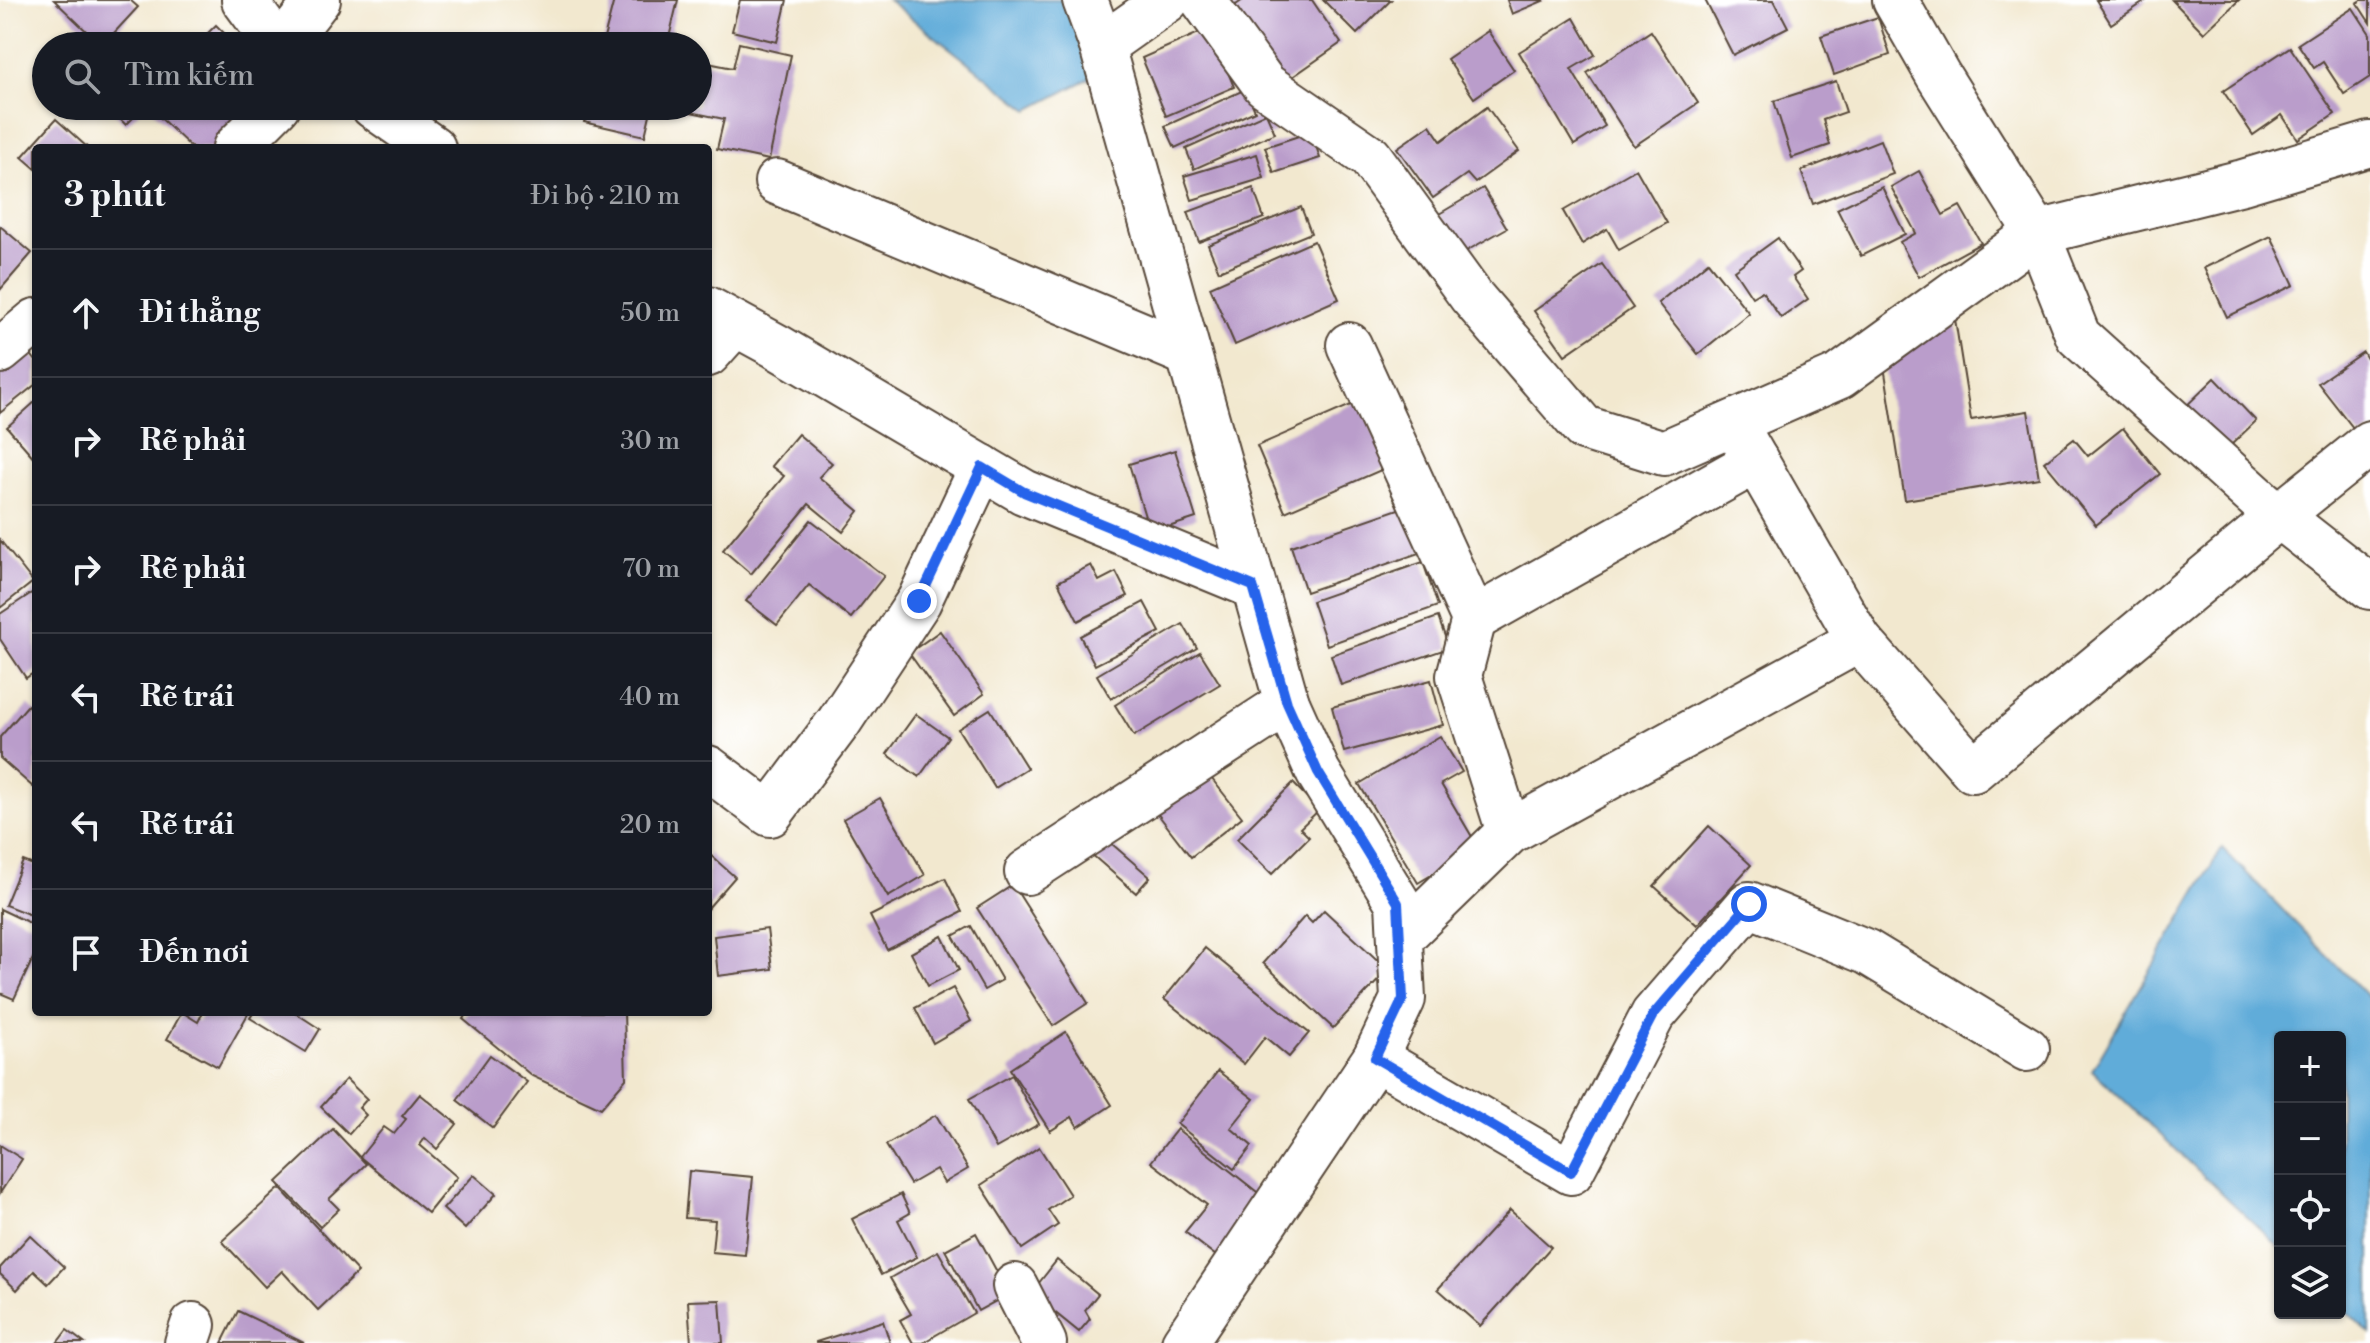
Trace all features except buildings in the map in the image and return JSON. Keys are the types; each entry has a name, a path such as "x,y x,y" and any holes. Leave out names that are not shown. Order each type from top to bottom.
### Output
{"street":[{"path":"244,0 269,32"},
{"path":"292,32 318,0"},
{"path":"1085,0 1102,46 1287,703 1318,772 1398,903 1403,999 1375,1058 1184,1343"},
{"path":"1102,46 1167,0"},
{"path":"1203,0 1265,85 1370,157 1471,296 1584,428 1664,453 1840,376 2037,233 2243,182 2370,144"},
{"path":"1895,0 2037,233 2078,336 2279,516 2370,587"},
{"path":"239,144 263,120"},
{"path":"393,120 427,144"},
{"path":"777,182 1188,354"},
{"path":"0,351 32,324"},
{"path":"717,329 1024,492 1253,586"},
{"path":"1349,345 1474,619 1459,676 1509,832"},
{"path":"1734,423 1859,640 1973,770 2370,443"},
{"path":"1474,619 1756,461"},
{"path":"712,771 770,814 839,722 919,601 982,467"},
{"path":"1400,938 1509,832 1859,640"},
{"path":"1027,872 1287,703"},
{"path":"1375,1058 1571,1172 1653,1015 1749,904 1867,952 2027,1049"},
{"path":"1015,1286 1044,1343"}],"water":[{"path":"888,0 1063,0 1094,76 1029,110"},
{"path":"2222,848 2370,999 2370,1334 2346,1311 2346,1031 2274,1031 2274,1242 2092,1070"}],"route":[{"path":"919,601 982,467 1024,492 1253,586 1287,703 1318,772 1398,903 1403,999 1375,1058 1571,1172 1653,1015 1749,904"}]}
